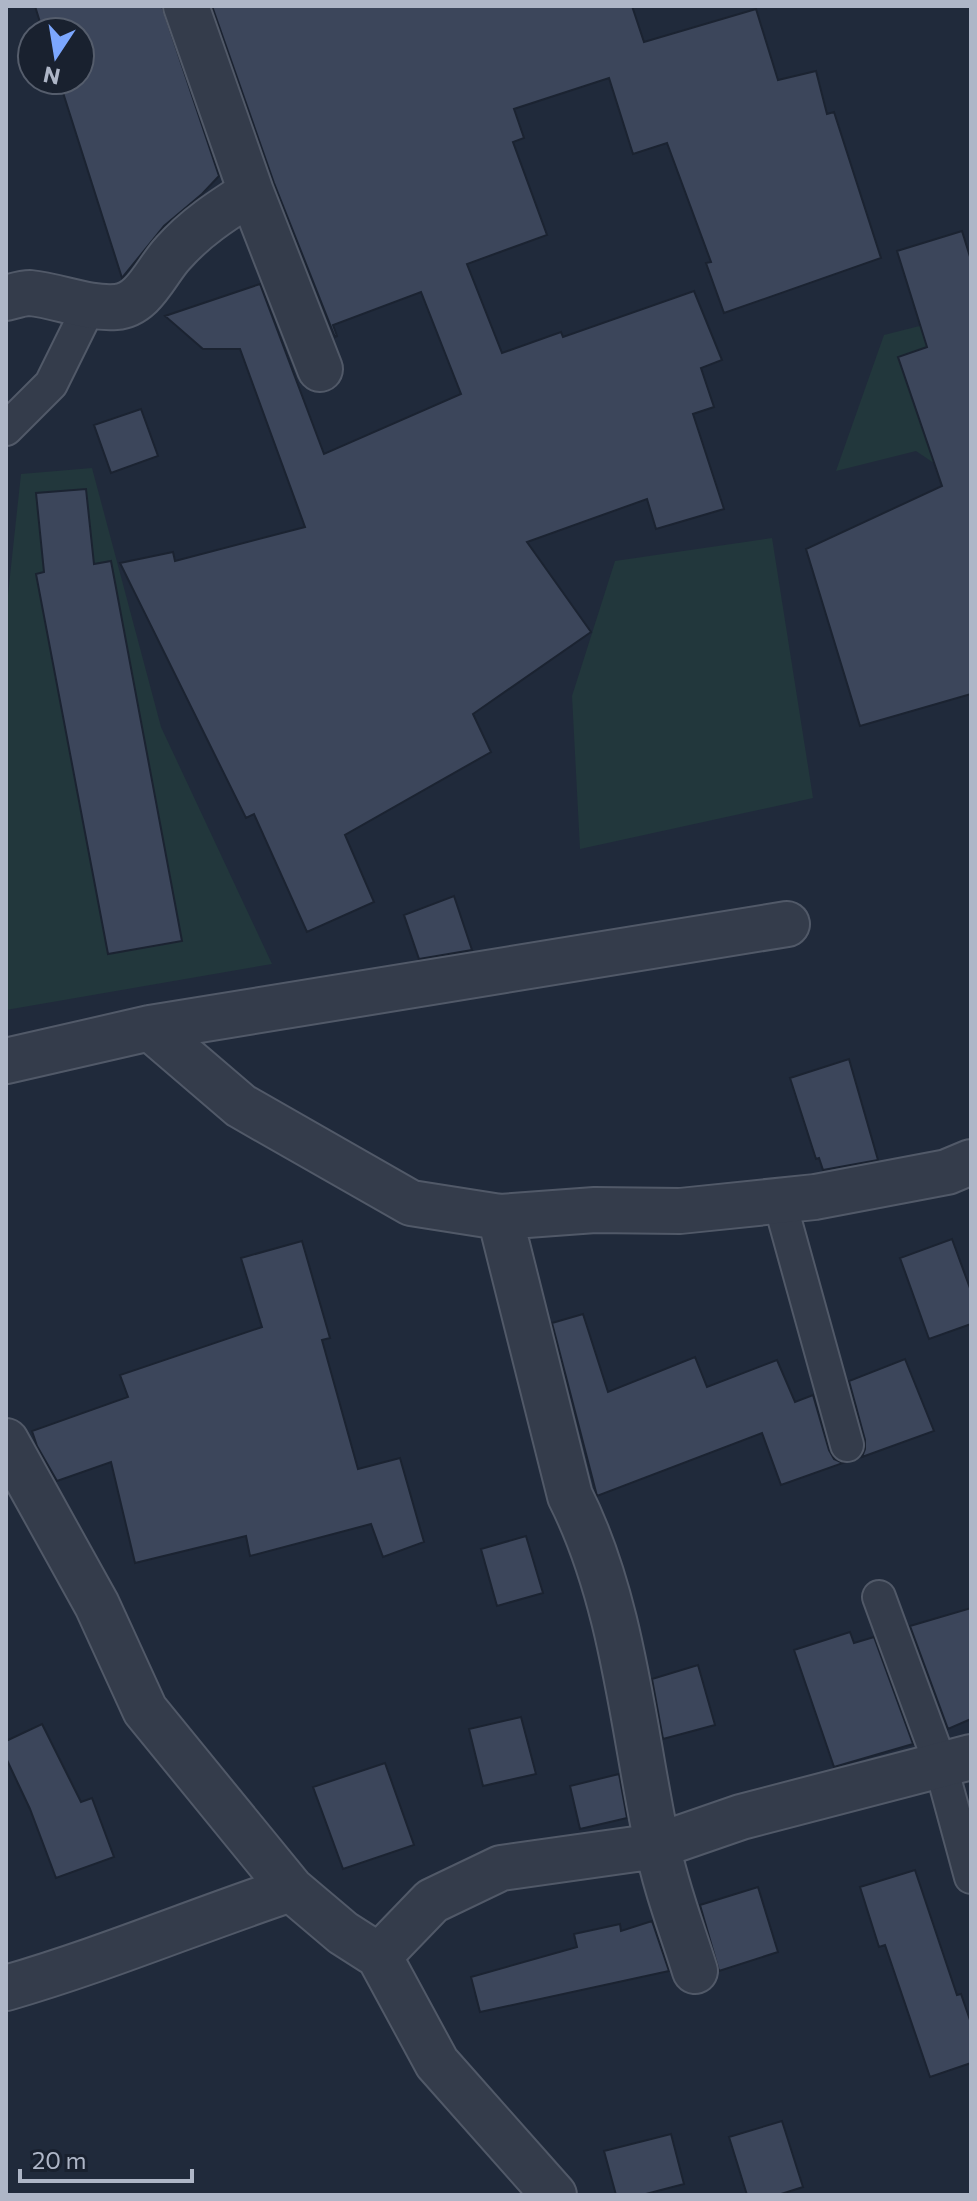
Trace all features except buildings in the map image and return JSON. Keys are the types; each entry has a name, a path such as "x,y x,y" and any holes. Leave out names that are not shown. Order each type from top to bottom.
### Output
{"street":[{"path":"186,6 251,192 320,369"},
{"path":"6,298 27,293 115,308 127,305 140,296 171,254 199,226 251,192"},
{"path":"6,1061 150,1028 787,924"},
{"path":"150,1028 241,1106 411,1203 500,1217 595,1210 680,1211 780,1203 947,1172 971,1162"},
{"path":"500,1217 570,1496 587,1529 621,1650 657,1846 695,1971"},
{"path":"6,1441 111,1633 145,1710 291,1889 343,1933 379,1956 437,2063 554,2195"},
{"path":"379,1956 432,1901 501,1868 657,1846 741,1817 956,1760"},
{"path":"6,1988 83,1965 190,1923 291,1889"}],"lane":[{"path":"6,429 51,384 90,305"},
{"path":"780,1203 847,1445"},
{"path":"879,1597 956,1760 971,1877"}],"green space":[{"path":"971,313 965,484 916,451 836,471 884,335"},
{"path":"92,468 161,727 272,964 6,1010 6,613 21,474"},
{"path":"772,538 813,798 580,849 572,696 615,561"}]}
